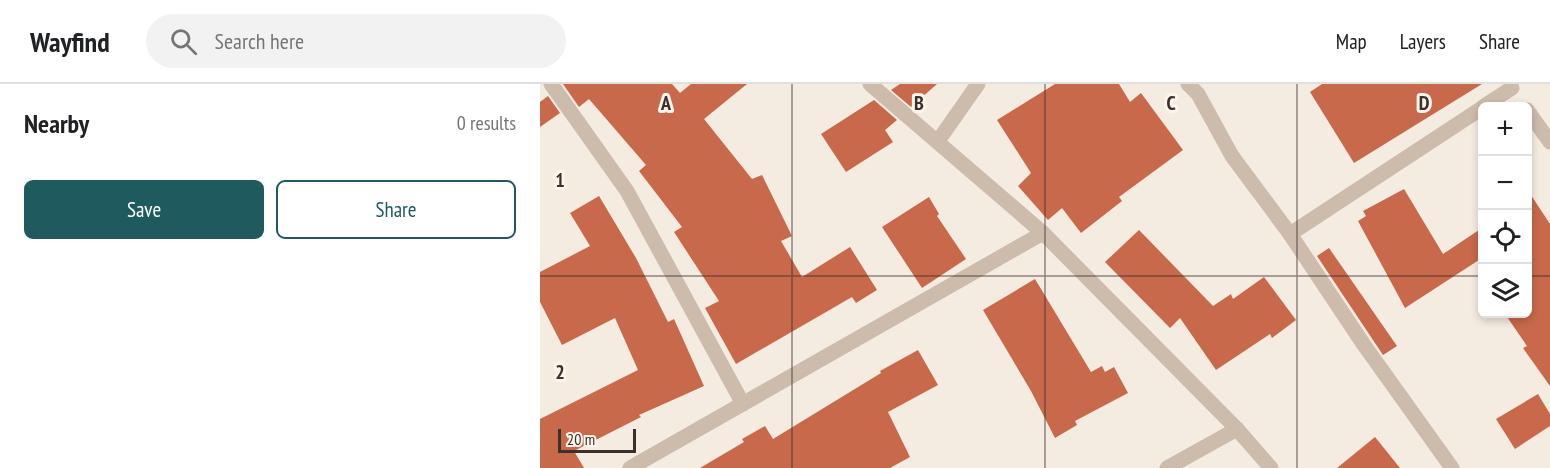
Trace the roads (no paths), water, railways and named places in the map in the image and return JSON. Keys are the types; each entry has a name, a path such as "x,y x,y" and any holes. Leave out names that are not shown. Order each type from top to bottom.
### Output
{"street":[{"path":"551,84 627,191 743,404"},
{"path":"870,84 1043,233 1237,429 1271,468"},
{"path":"938,141 978,84"},
{"path":"1188,84 1198,94 1232,156 1290,234 1364,345 1452,468"},
{"path":"1490,102 1511,86 1522,102"},
{"path":"1290,234 1478,110"},
{"path":"1532,116 1550,142"},
{"path":"630,468 1043,233"},
{"path":"1167,468 1237,429"}]}
